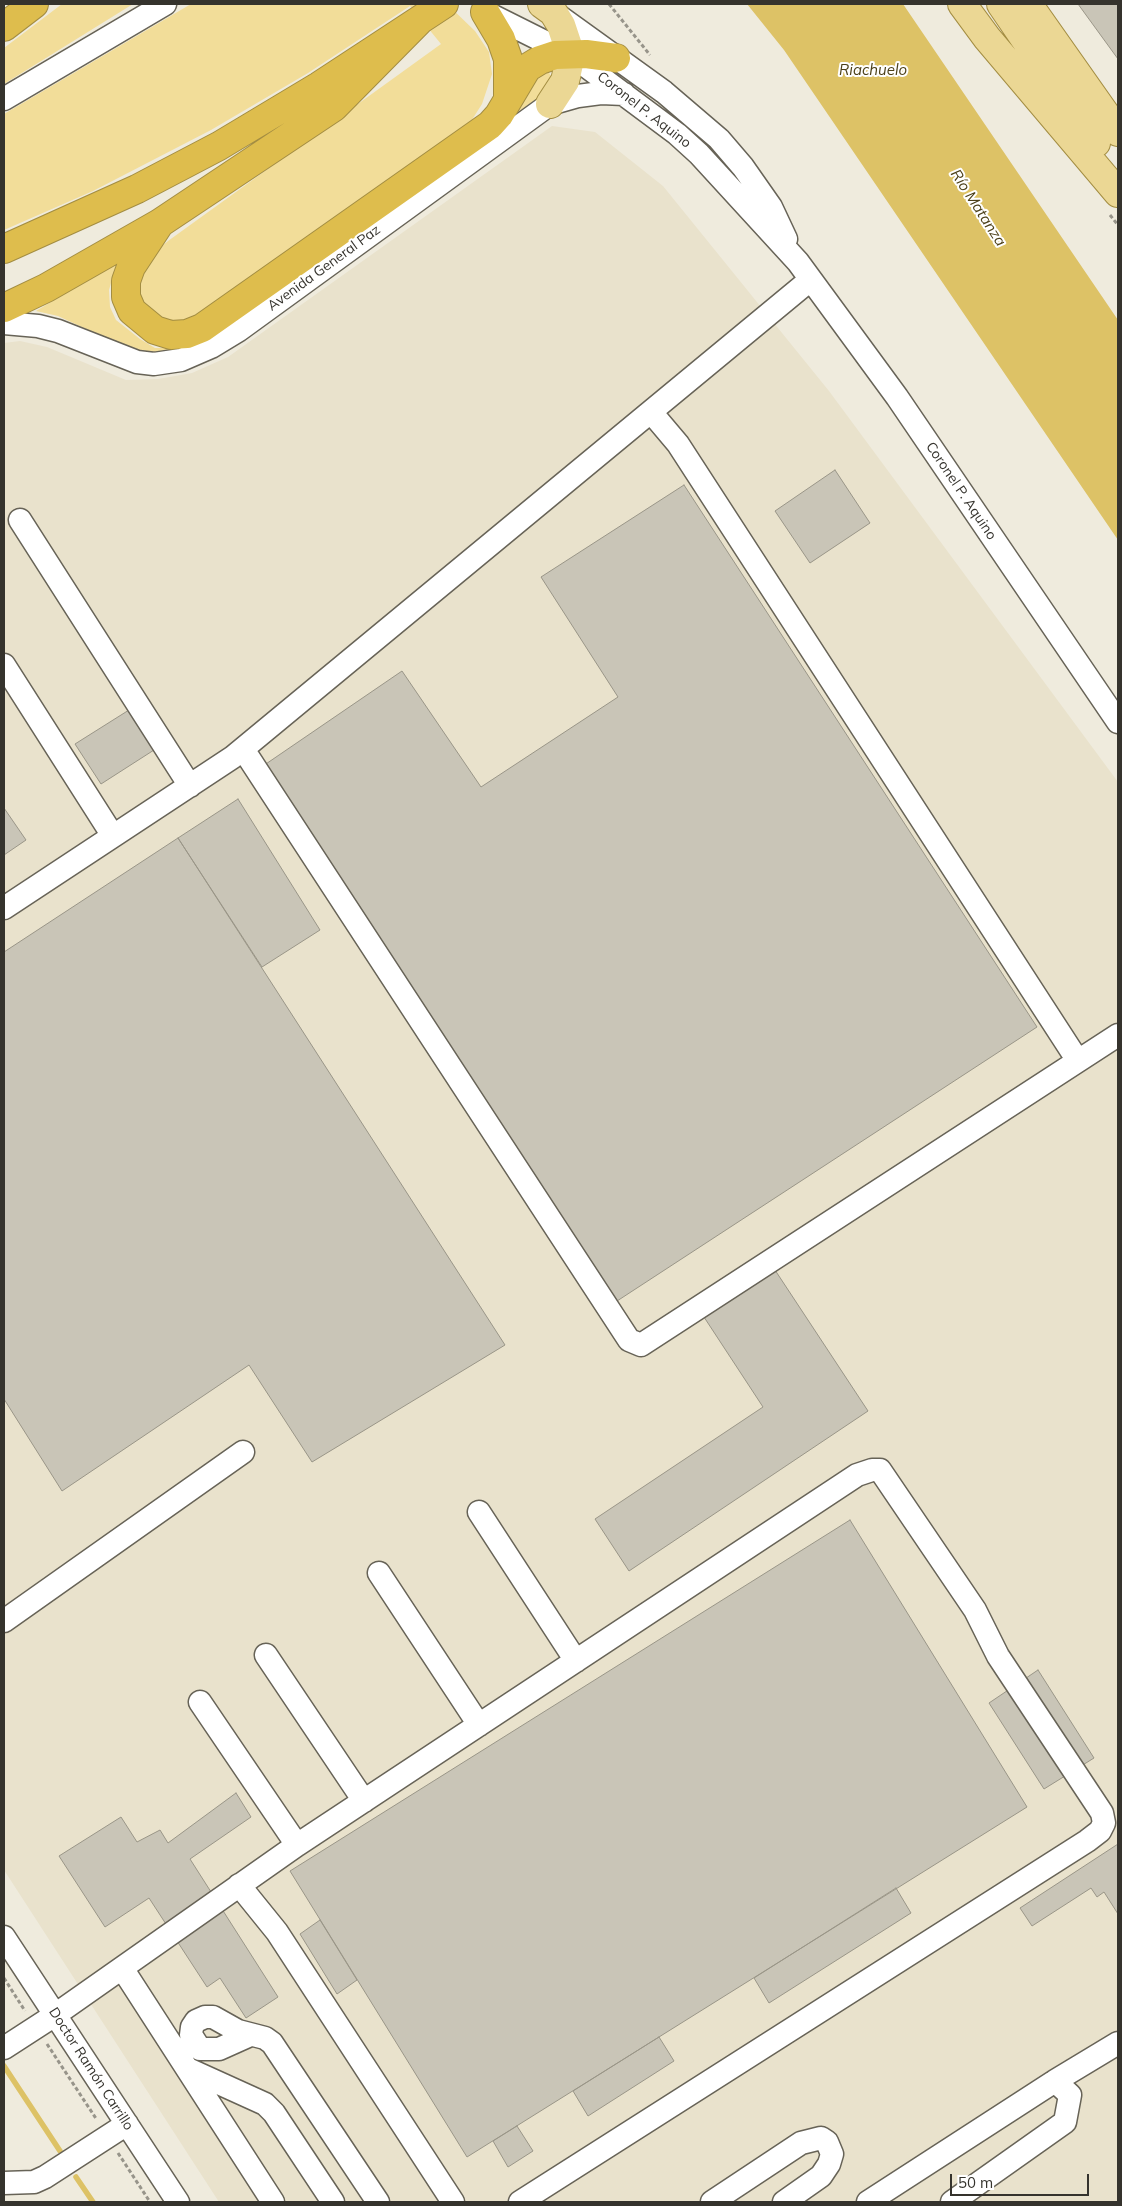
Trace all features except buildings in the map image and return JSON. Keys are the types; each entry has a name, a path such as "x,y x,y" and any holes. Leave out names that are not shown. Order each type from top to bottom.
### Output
{"highway":[{"path":"4,27 34,4"},
{"path":"480,8 501,39 508,59 508,100"},
{"path":"4,308 46,288 160,223 334,107 433,11"},
{"path":"4,249 137,188 219,146 320,86 433,11"},
{"path":"160,223 131,267 126,281 126,297 132,311 155,330 171,335 187,334 202,328 490,125 499,115 527,68 540,60 555,55 616,58"}],"main road":[{"path":"962,4 986,38 1118,193"},
{"path":"1001,4 1118,176"},
{"path":"1028,4 1118,132"},
{"path":"547,8 561,25 571,55 565,81 550,104"}],"street":[{"path":"4,99 165,4"},
{"name":"Coronel P. Aquino","path":"480,8 571,55 677,134 699,154 804,271 897,397 1118,722"},
{"name":"Coronel P. Aquino","path":"547,8 646,79 719,139 743,167 771,207 804,271"},
{"name":"Avenida General Paz","path":"4,323 38,326 58,331 137,362 154,364 181,360 211,347 239,330 550,104 578,96 601,93 624,94"},
{"path":"4,908 243,750 651,412 804,271"},
{"path":"651,412 678,444 1078,1061"},
{"path":"20,520 190,786"},
{"path":"4,664 113,836"},
{"path":"243,750 629,1340 641,1345 1118,1035"},
{"path":"4,1621 243,1452"},
{"path":"4,2048 55,2015 296,1845 858,1475 872,1470 880,1470 975,1610 998,1656 1102,1813 1104,1823 1100,1831 1087,1842 520,2202"},
{"path":"479,1512 576,1661"},
{"path":"379,1573 479,1725"},
{"path":"266,1655 364,1801"},
{"path":"200,1702 296,1845"},
{"path":"239,1886 277,1932 454,2202"},
{"name":"Doctor Ramón Carrillo","path":"4,1936 178,2202"},
{"path":"122,1968 190,2070 273,2202"},
{"path":"248,2036 265,2038 277,2049 378,2202"},
{"path":"868,2202 1055,2081 1118,2043"},
{"path":"190,2070 265,2104 274,2113 333,2202"},
{"path":"952,2202 1065,2122 1070,2095 1055,2081"},
{"path":"4,2183 34,2182 45,2178 127,2124"},
{"path":"712,2202 801,2143 821,2138 827,2142 832,2154 830,2164 821,2176 784,2202"}],"path":[{"path":"609,4 655,62 646,79"},
{"path":"4,1978 150,2202"}],"shaded area":[{"path":"62,4 133,4 4,84 4,48"},
{"path":"191,4 447,4 475,31 489,52 492,74 482,104 468,126 224,300 187,320 177,322 164,320 144,310 139,292 141,273 151,255 441,44 410,6 308,73 211,130 93,191 4,230 4,114"},
{"path":"547,69 552,78 542,98 186,349 156,354 138,353 58,316 36,311 117,262 109,290 110,307 116,320 155,348 173,348 521,91"},
{"path":"552,126 595,132 663,186 829,391 1118,782 1118,2202 219,2202 4,1870 4,343 20,341 47,347 126,380 158,379 192,373 228,357"}],"water":[{"name":"Riachuelo","path":"747,4 903,4 1118,320 1118,540 784,50"}],"waterway":[{"path":"4,2066 60,2151"},
{"path":"76,2177 93,2202"}],"water label":[{"name":"Río Matanza","path":"978,208"}]}
